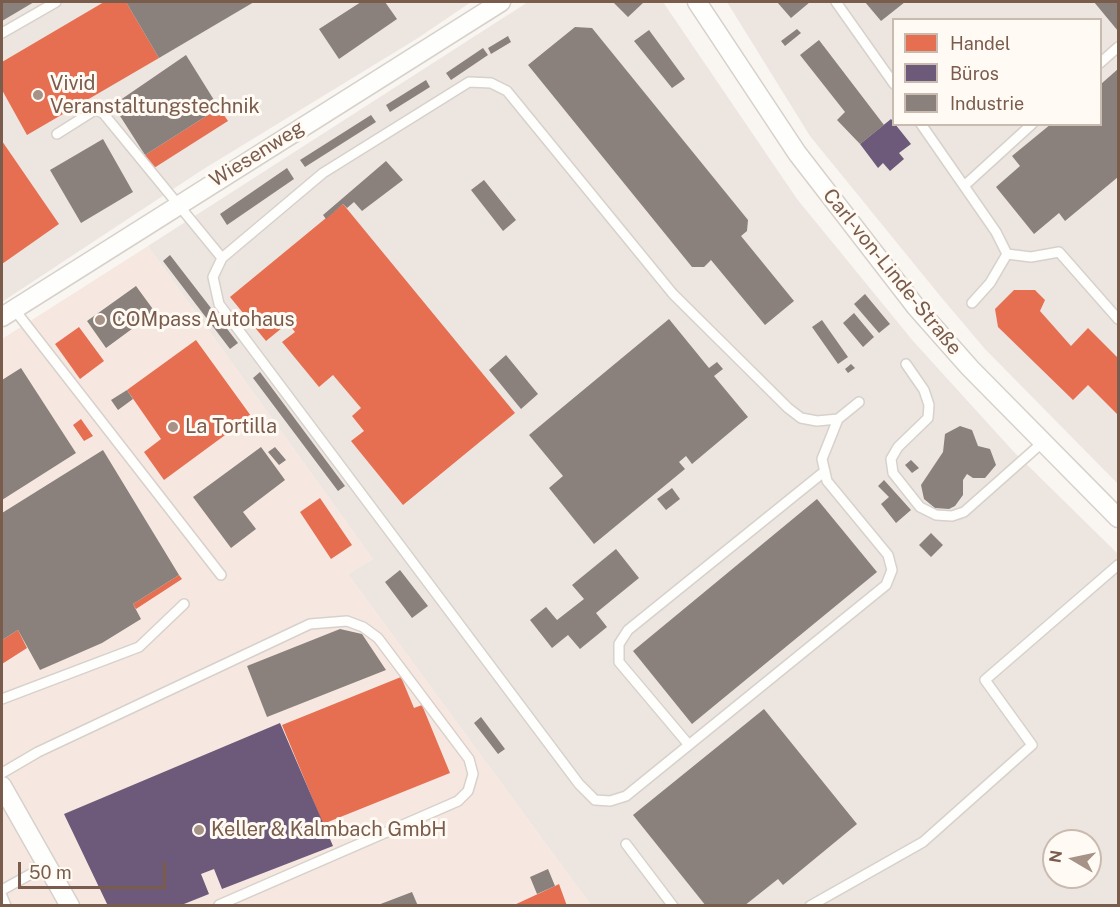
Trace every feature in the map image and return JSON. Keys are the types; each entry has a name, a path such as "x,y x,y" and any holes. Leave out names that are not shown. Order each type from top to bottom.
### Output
{"street":[{"name":"Wiesenweg","path":"6,312 501,2"},
{"name":"Carl-von-Linde-Straße","path":"696,2 797,153 916,308 969,368 1119,518"},
{"path":"2,786 70,906"}],"lane":[{"path":"2,33 56,2"},
{"path":"836,2 892,81"},
{"path":"1102,62 1119,47"},
{"path":"838,419 801,418 788,408 673,294 507,91 492,83 469,82 338,162 222,258 213,277 219,304 579,784 595,800 610,801 626,796 886,585 892,570 888,555 827,481 822,459 838,419 859,402"},
{"path":"57,134 95,110 103,113 222,258"},
{"path":"922,126 996,232 1007,254"},
{"path":"964,186 1030,126"},
{"path":"1007,254 1031,257 1059,252 1119,319"},
{"path":"972,303 990,283 1007,254"},
{"name":"Wiesenweg","path":"6,312 160,497 221,576"},
{"path":"906,364 924,390 929,405 928,418 898,447 891,459 893,473 920,507 936,515 951,516 964,512 1043,442"},
{"path":"689,745 618,662 619,644 628,630 825,471"},
{"path":"810,906 923,842 1032,745 985,680 1119,565"},
{"path":"2,699 139,647 184,604"},
{"path":"2,773 38,752 310,624 347,621 363,627 378,638 469,759 473,774 468,791 458,801 219,905"},
{"path":"626,843 673,906"},
{"path":"2,890 47,865"},
{"path":"2,897 6,906"}],"shaded area":[{"path":"2,2 471,2 418,38 202,170 2,302"},
{"path":"528,2 663,2 797,199 913,341 1013,451 1118,554 1118,905 591,905 348,574 373,559 148,246"},
{"path":"727,2 1118,2 1118,484 985,349 810,136"},
{"path":"148,246 373,559 348,574 591,905 2,906 2,339"}],"building: Handel":[{"path":"104,2 126,2 159,58 27,135 2,90 2,62"},
{"path":"219,108 228,121 154,168 145,155"},
{"path":"2,141 59,224 2,264"},
{"path":"343,204 515,413 403,505 351,441 364,431 352,416 361,408 333,375 319,387 282,342 295,332 288,323 266,341 230,297"},
{"path":"1014,290 1035,290 1045,300 1040,311 1071,346 1088,328 1118,358 1118,415 1088,385 1073,400 998,327 995,309"},
{"path":"79,327 104,361 80,379 55,344"},
{"path":"196,340 251,416 164,480 144,452 161,439 127,390"},
{"path":"81,419 93,436 84,441 73,425"},
{"path":"320,498 352,545 331,559 300,512"},
{"path":"179,575 182,579 136,609 133,604"},
{"path":"18,630 27,648 2,664 2,640"},
{"path":"401,677 414,708 422,705 450,773 323,824 282,725"},
{"path":"559,884 567,906 512,906 555,886"}],"building: Büros":[{"path":"891,119 892,126 897,126 911,144 899,153 904,159 890,171 883,163 878,168 860,144"},
{"name":"Keller & Kalmbach GmbH","path":"280,723 333,846 222,889 214,869 201,874 209,894 179,906 108,906 64,814"}],"building: Industrie":[{"path":"2,2 34,2 2,21"},
{"path":"126,2 254,2 159,58"},
{"path":"361,2 385,2 397,19 339,59 319,29"},
{"path":"613,2 641,2 643,3 628,17"},
{"path":"777,2 810,2 791,18"},
{"path":"865,2 905,2 881,21"},
{"path":"1094,2 1118,2 1118,31"},
{"path":"575,27 592,28 748,220 747,231 741,236 794,301 765,325 711,260 704,267 692,267 528,65"},
{"path":"797,29 801,33 785,46 781,41"},
{"path":"649,30 685,79 672,88 634,41"},
{"path":"508,36 511,42 491,54 488,48"},
{"path":"819,40 884,125 860,144 837,120 845,112 800,55"},
{"path":"483,48 488,55 451,80 446,73"},
{"path":"186,55 219,108 145,155 113,105"},
{"path":"1118,69 1118,177 1065,221 1059,213 1034,234 996,187 1020,166 1012,156 1049,126 1102,126 1102,83"},
{"path":"426,80 430,87 390,112 386,105"},
{"path":"371,115 376,122 305,167 300,160"},
{"path":"103,139 133,192 81,223 50,170"},
{"path":"386,161 403,180 362,211 354,202 347,208 343,204 326,219 323,215"},
{"path":"287,168 294,179 227,225 220,214"},
{"path":"484,180 516,220 503,231 471,190"},
{"path":"170,255 238,343 230,349 163,261"},
{"path":"136,286 155,312 106,348 87,321"},
{"path":"865,294 890,324 879,333 854,304"},
{"path":"854,313 874,337 863,347 843,323"},
{"path":"669,319 709,368 717,362 723,369 714,376 748,417 692,464 686,456 679,462 685,469 594,544 549,488 563,476 529,435"},
{"path":"822,320 848,357 838,364 812,327"},
{"path":"506,355 538,394 521,409 489,370"},
{"path":"851,364 855,368 848,373 845,369"},
{"path":"21,368 76,453 2,500 2,380"},
{"path":"260,372 345,486 338,491 253,378"},
{"path":"127,390 133,399 118,410 111,400"},
{"path":"960,426 972,430 978,446 990,449 996,465 985,478 973,478 967,474 963,480 963,495 955,506 949,509 935,508 924,499 921,485 943,452 945,434"},
{"path":"261,447 285,480 243,512 256,529 231,548 193,497"},
{"path":"275,447 286,460 279,465 268,452"},
{"path":"103,450 179,575 133,604 141,619 102,643 40,670 18,630 2,640 2,513"},
{"path":"911,460 919,468 912,473 905,465"},
{"path":"884,480 911,510 896,523 881,504 889,497 878,486"},
{"path":"672,488 680,499 666,510 657,499"},
{"path":"817,499 877,572 692,724 633,651"},
{"path":"931,533 943,545 931,557 919,545"},
{"path":"616,549 639,578 596,613 607,627 580,649 568,635 552,648 530,620 546,607 557,620 584,599 572,585"},
{"path":"400,570 428,606 412,618 385,582"},
{"path":"340,629 362,634 386,670 267,717 247,666"},
{"path":"764,709 857,824 783,885 778,879 744,906 706,906 633,815"},
{"path":"481,717 505,749 498,754 474,723"},
{"path":"548,869 555,886 537,894 530,877"},
{"path":"412,892 418,906 378,906 378,905"}],"place":[{"name":"Vivid Veranstaltungstechnik","path":"38,95"},
{"name":"COMpass Autohaus","path":"100,320"},
{"name":"La Tortilla","path":"173,427"},
{"name":"Keller & Kalmbach GmbH","path":"199,830"}]}
